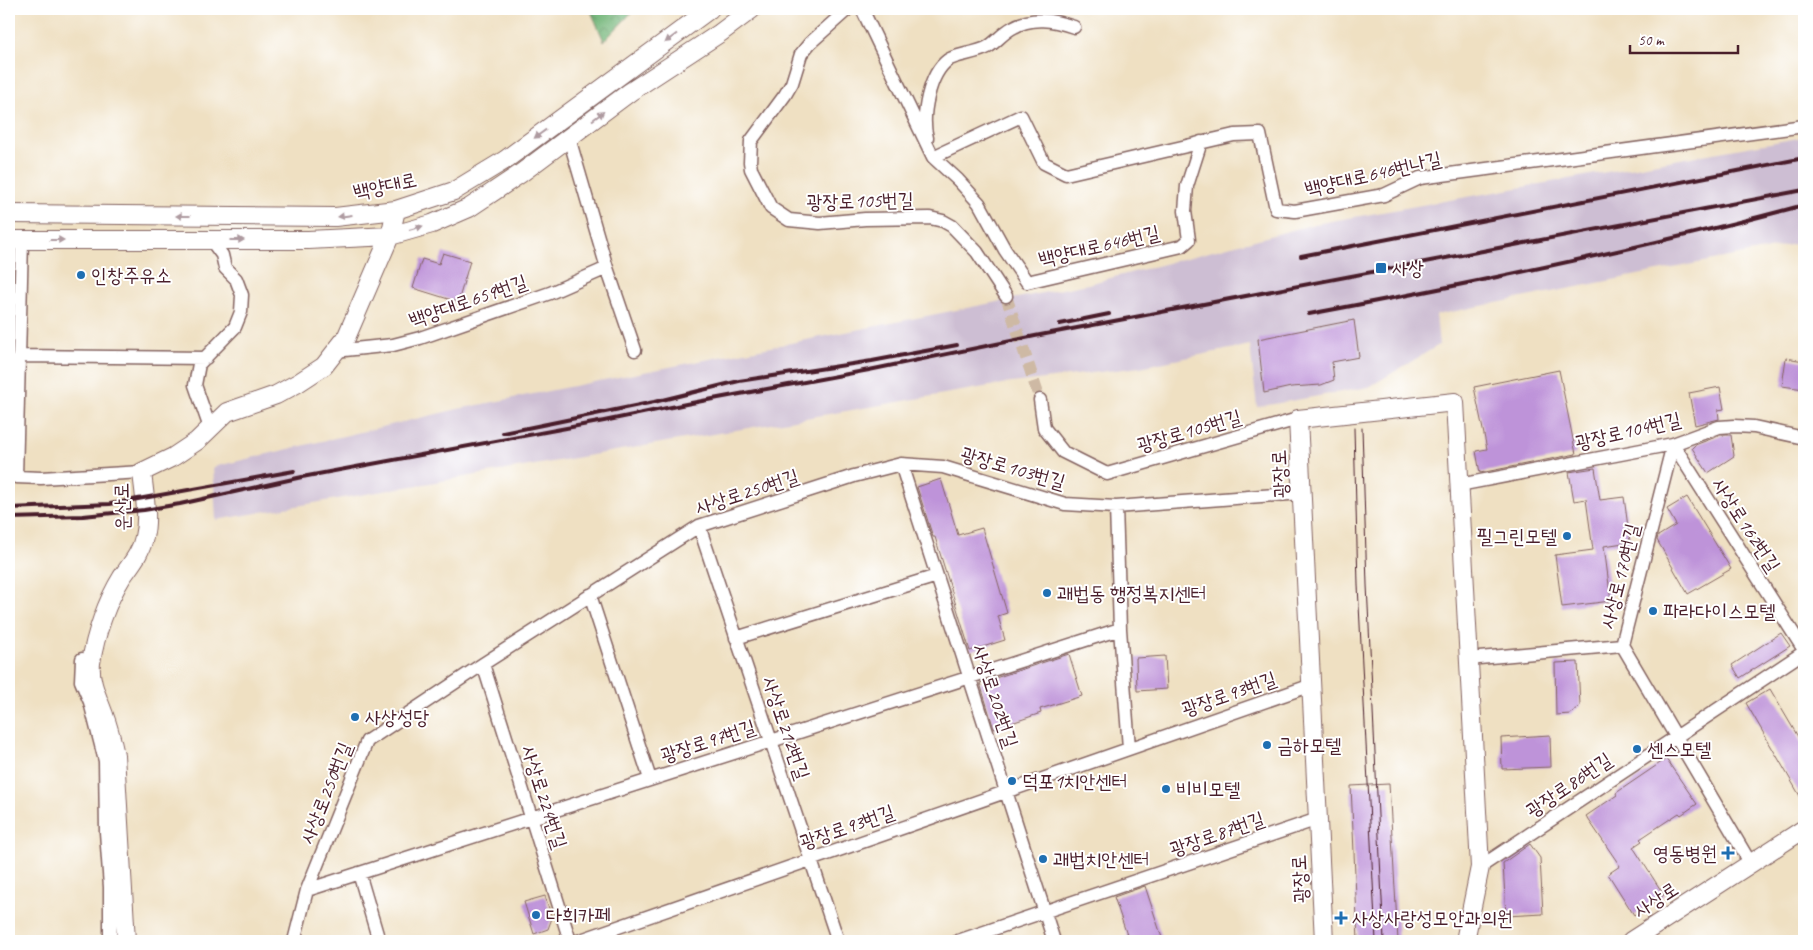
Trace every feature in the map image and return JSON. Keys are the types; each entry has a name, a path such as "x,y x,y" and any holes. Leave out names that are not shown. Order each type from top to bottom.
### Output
{"main road":[{"name":"백양대로","path":"9,214 335,217 396,210 454,191 505,160 710,9"},
{"path":"15,240 308,240 390,236 432,224 469,208 520,174 630,92 720,33 752,9"},
{"name":"운산로","path":"126,941 115,755 111,736 94,688 91,663 106,609 122,576 139,553 144,537 146,525 142,472 173,457 197,441 227,412 276,395 324,366 346,338 390,236 396,210"},
{"path":"1298,419 1455,402 1480,867 1465,941"},
{"name":"광장로","path":"1298,419 1324,941"},
{"name":"사상로","path":"1631,941 1804,829"}],"street":[{"name":"광장로105번길","path":"848,9 810,43 801,54 792,83 751,142 751,169 771,208 789,220 820,223 865,219 921,218 943,221 952,226 977,252 1006,296"},
{"name":"백양대로646번길","path":"862,9 933,157 979,203 1005,250 1027,282 1182,246 1189,240 1185,211 1187,186 1201,142"},
{"path":"933,157 925,129 926,104 934,78 948,59 978,52 1012,28 1034,20 1057,22 1074,27"},
{"name":"백양대로646번나길","path":"933,157 1021,116 1044,163 1066,174 1234,135 1260,134 1276,209 1295,211 1384,195 1420,178 1804,126"},
{"path":"569,138 607,268 635,350"},
{"path":"15,240 19,356 12,475 41,478 142,472"},
{"path":"210,428 195,385 200,364 235,327 241,312 242,295 236,279 225,268 222,255 211,240"},
{"name":"백양대로659번길","path":"335,351 393,344 420,338 550,293 607,268"},
{"path":"19,356 206,358"},
{"name":"광장로105번길","path":"1040,400 1044,428 1063,452 1107,474 1298,419"},
{"name":"광장로104번길","path":"1459,485 1673,444 1719,427 1734,426 1770,430 1804,438"},
{"name":"사상로170번길","path":"1673,444 1622,645 1751,864"},
{"name":"사상로162번길","path":"1673,444 1804,651"},
{"name":"광장로103번길","path":"901,464 943,468 1065,504 1116,507 1302,493"},
{"name":"사상로250번길","path":"294,941 307,890 367,741 698,526 854,476 901,464"},
{"name":"사상로202번길","path":"901,464 1054,941"},
{"path":"1116,507 1120,629 1129,748"},
{"name":"사상로212번길","path":"698,526 838,941"},
{"path":"736,638 937,576"},
{"path":"590,595 650,780"},
{"name":"광장로97번길","path":"307,890 1120,629"},
{"path":"1468,659 1622,645"},
{"name":"광장로86번길","path":"1480,867 1804,651"},
{"path":"82,659 81,681 90,702 105,761 110,941"},
{"name":"사상로224번길","path":"483,664 570,941"},
{"name":"광장로93번길","path":"578,941 1312,684"},
{"name":"광장로87번길","path":"958,941 1318,819"},
{"path":"359,873 380,941"}],"shaded area":[{"path":"1804,137 1804,242 1436,315 1439,345 1369,387 1257,407 1250,345 1140,367 996,385 216,520 213,467 458,409 1088,284 1315,224"}],"green space":[{"path":"590,9 635,9 604,41"}],"building":[{"path":"443,253 470,261 458,302 413,288 422,259 439,264"},
{"path":"1354,320 1359,357 1332,362 1334,380 1321,385 1291,387 1264,393 1258,339"},
{"path":"1786,358 1804,361 1804,389 1782,386"},
{"path":"1559,370 1576,454 1480,473 1476,451 1487,449 1474,387"},
{"path":"1720,387 1724,409 1718,410 1719,419 1695,425 1689,393"},
{"path":"1721,435 1731,435 1734,456 1708,473 1692,448 1695,445"},
{"path":"1595,468 1600,500 1624,497 1630,542 1604,546 1611,601 1562,607 1555,555 1593,550 1586,499 1574,501 1569,472"},
{"path":"941,479 958,535 982,528 1007,613 998,616 1005,640 970,651 935,537 933,537 917,487"},
{"path":"1687,497 1731,569 1688,594 1657,540 1658,536 1676,525 1667,509"},
{"path":"1781,633 1790,646 1740,678 1732,665"},
{"path":"1069,654 1082,696 1040,709 1041,713 994,729 980,683"},
{"path":"1165,656 1167,689 1137,691 1136,658"},
{"path":"1578,662 1580,706 1571,714 1556,715 1555,663"},
{"path":"1770,689 1804,747 1804,803 1746,703"},
{"path":"1550,735 1551,767 1502,769 1501,738"},
{"path":"1666,759 1697,804 1681,815 1679,813 1640,839 1642,841 1633,847 1664,895 1634,915 1608,874 1620,866 1586,816"},
{"path":"1389,784 1398,941 1358,941 1351,786"},
{"path":"1530,844 1540,858 1543,914 1506,916 1503,863"},
{"path":"1145,886 1163,941 1129,941 1114,897"},
{"path":"545,896 552,918 548,929 534,934 524,902"}],"tunnel":[{"path":"1006,296 1040,400"}],"tram line":[{"path":"1354,428 1358,585 1376,941"},
{"path":"1362,428 1367,585 1384,941"}],"railway":[{"path":"1301,256 1804,158"},
{"path":"9,518 83,516 144,510 180,504 302,477 604,421 1035,336 1804,190"},
{"path":"1309,314 1558,264 1804,205"},
{"path":"1060,324 1109,314"},
{"path":"503,433 654,402 739,381 872,361 957,345"},
{"path":"9,508 110,504 294,471"}],"place":[{"name":"사상","path":"1381,268"},
{"name":"인창주유소","path":"81,275"},
{"name":"필그린모텔","path":"1567,536"},
{"name":"괘법동 행정복지센터","path":"1047,593"},
{"name":"파라다이스모텔","path":"1653,611"},
{"name":"사상성당","path":"355,717"},
{"name":"금하모텔","path":"1267,745"},
{"name":"센스모텔","path":"1637,749"},
{"name":"덕포1치안센터","path":"1012,781"},
{"name":"비비모텔","path":"1166,789"},
{"name":"영동병원","path":"1728,853"},
{"name":"괘법치안센터","path":"1043,859"},
{"name":"다희카페","path":"536,915"},
{"name":"사상사랑성모안과의원","path":"1341,918"}]}
